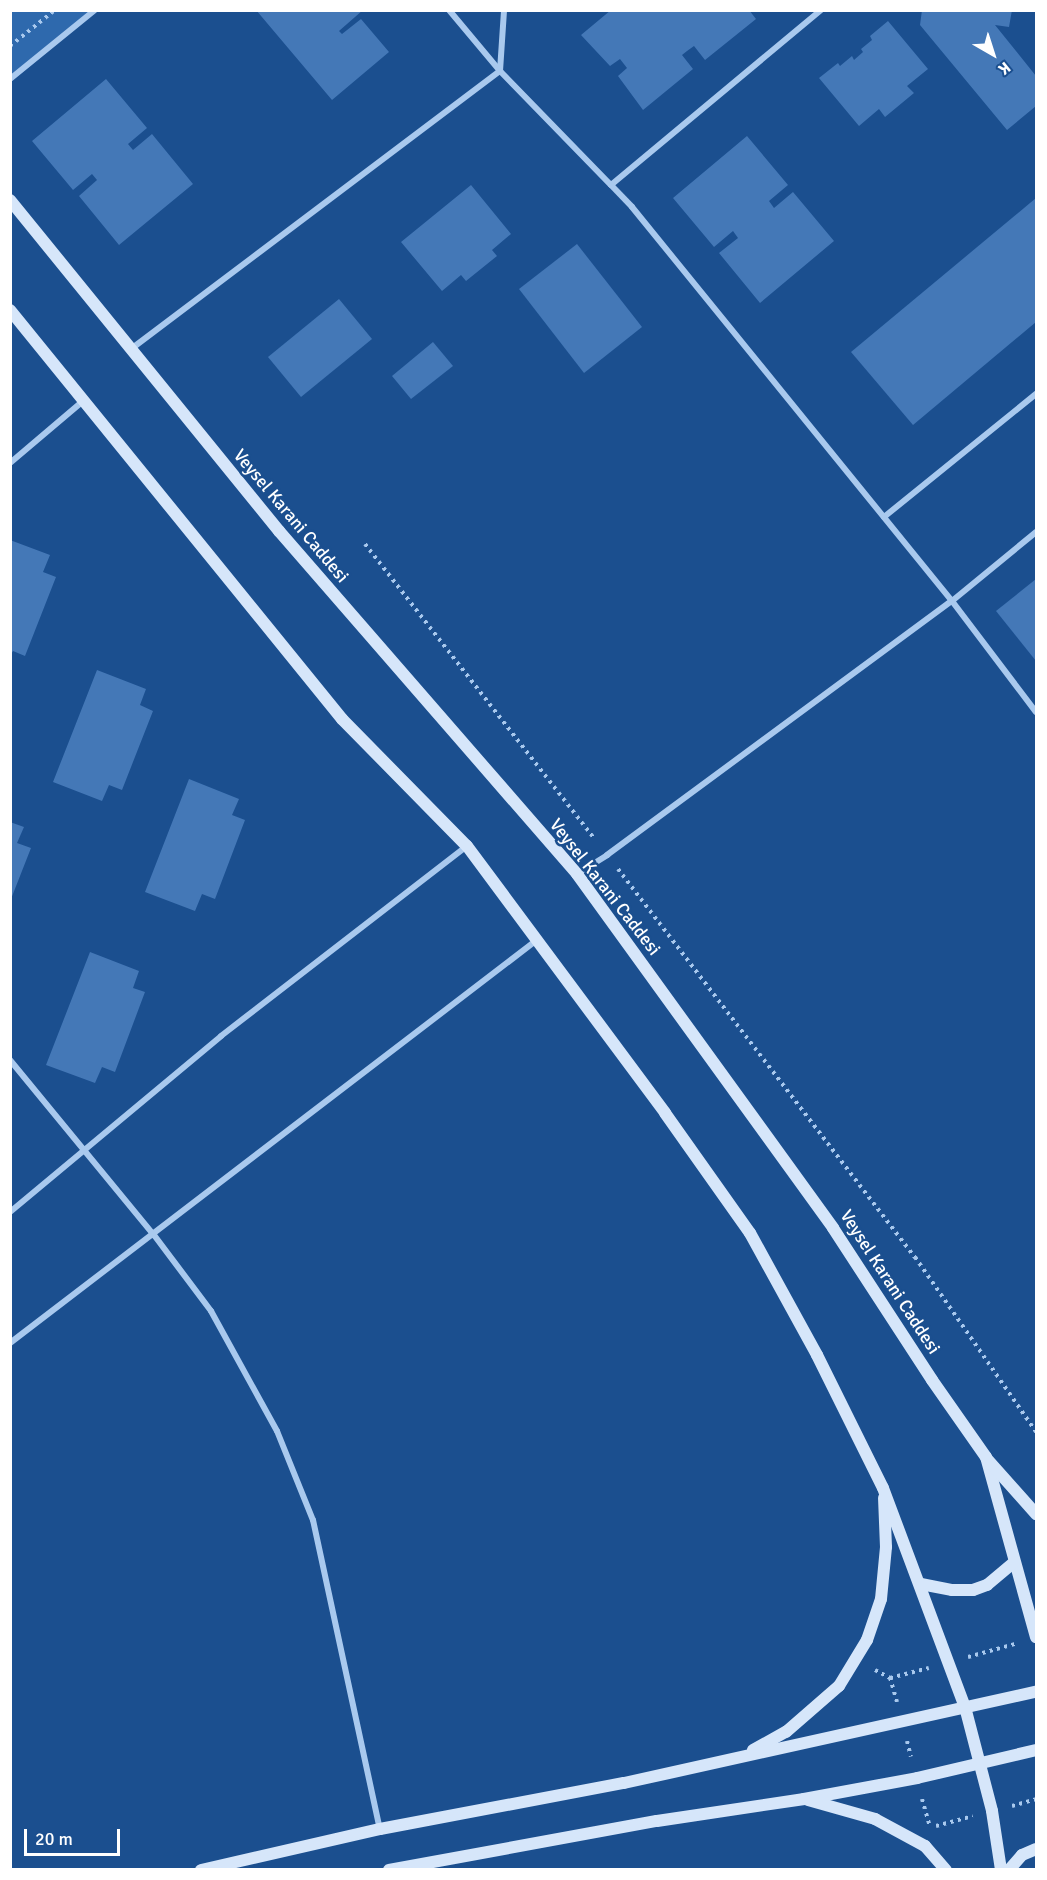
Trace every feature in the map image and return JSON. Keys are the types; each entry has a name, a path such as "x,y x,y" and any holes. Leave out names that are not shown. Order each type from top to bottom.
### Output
{"main road":[{"name":"Veysel Karani Caddesi","path":"10,200 279,531 577,874 833,1228 932,1380 986,1457 1036,1637"},
{"path":"10,310 342,719 467,846 665,1113 750,1233 817,1354 883,1488 921,1584 965,1707 992,1811 1001,1869"},
{"path":"986,1457 1036,1514"},
{"path":"739,1757 786,1732 839,1686 867,1640 881,1599 886,1546 883,1488"},
{"path":"921,1584 952,1590 973,1590 987,1586 1014,1562"},
{"path":"201,1869 380,1829 624,1783 1036,1692"},
{"path":"389,1869 657,1821 804,1799 980,1764 1036,1750"},
{"path":"804,1799 874,1819 925,1846 946,1869"},
{"path":"1009,1869 1022,1855 1036,1849"}],"street":[{"path":"10,79 95,10"},
{"path":"449,10 501,71 632,207 952,601 1036,712"},
{"path":"501,71 504,10"},
{"path":"611,185 821,10"},
{"path":"131,349 501,71"},
{"path":"884,517 1036,394"},
{"path":"10,463 84,400"},
{"path":"577,874 607,855 952,601 1036,532"},
{"path":"10,1212 221,1036 467,846"},
{"path":"10,1343 154,1235 537,939"},
{"path":"10,1060 154,1235 211,1311 277,1431 314,1520 380,1829"}],"path":[{"path":"10,46 55,10"},
{"path":"365,544 915,1257 1036,1432"}],"shaded area":[{"path":"11,11 97,11 11,82"}],"building":[{"path":"256,10 363,10 339,31 342,34 361,19 389,52 332,100"},
{"path":"611,10 749,10 756,19 705,60 694,46 682,55 693,69 643,110 618,76 627,68 620,59 610,66 581,35"},
{"path":"922,10 1012,10 1009,27 995,25 1036,76 1036,106 1007,130 920,25"},
{"path":"888,21 928,69 907,86 914,93 885,117 879,109 859,126 819,78 838,63 840,66 852,56 854,60 863,52 861,49 872,40 870,36"},
{"path":"106,79 147,128 128,144 133,150 152,134 193,184 119,245 79,196 97,180 92,174 73,190 32,141"},
{"path":"747,136 788,185 769,201 774,208 793,192 834,241 760,303 719,253 738,238 733,231 714,247 673,198"},
{"path":"471,185 511,234 492,250 497,256 466,281 461,275 442,291 401,242"},
{"path":"1036,198 1036,322 913,425 851,352"},
{"path":"577,244 642,327 584,373 519,289"},
{"path":"339,299 372,339 301,397 268,357"},
{"path":"433,342 453,366 411,399 392,376"},
{"path":"10,540 50,555 43,572 56,577 25,656 13,651 10,656"},
{"path":"1036,579 1036,661 996,611"},
{"path":"97,670 146,689 140,705 153,711 122,790 109,785 102,801 53,782"},
{"path":"189,779 239,799 232,815 245,820 215,899 202,894 195,911 145,892"},
{"path":"10,822 24,827 17,843 31,848 11,899"},
{"path":"90,952 139,971 133,988 145,992 115,1072 102,1067 95,1083 46,1065"}]}
